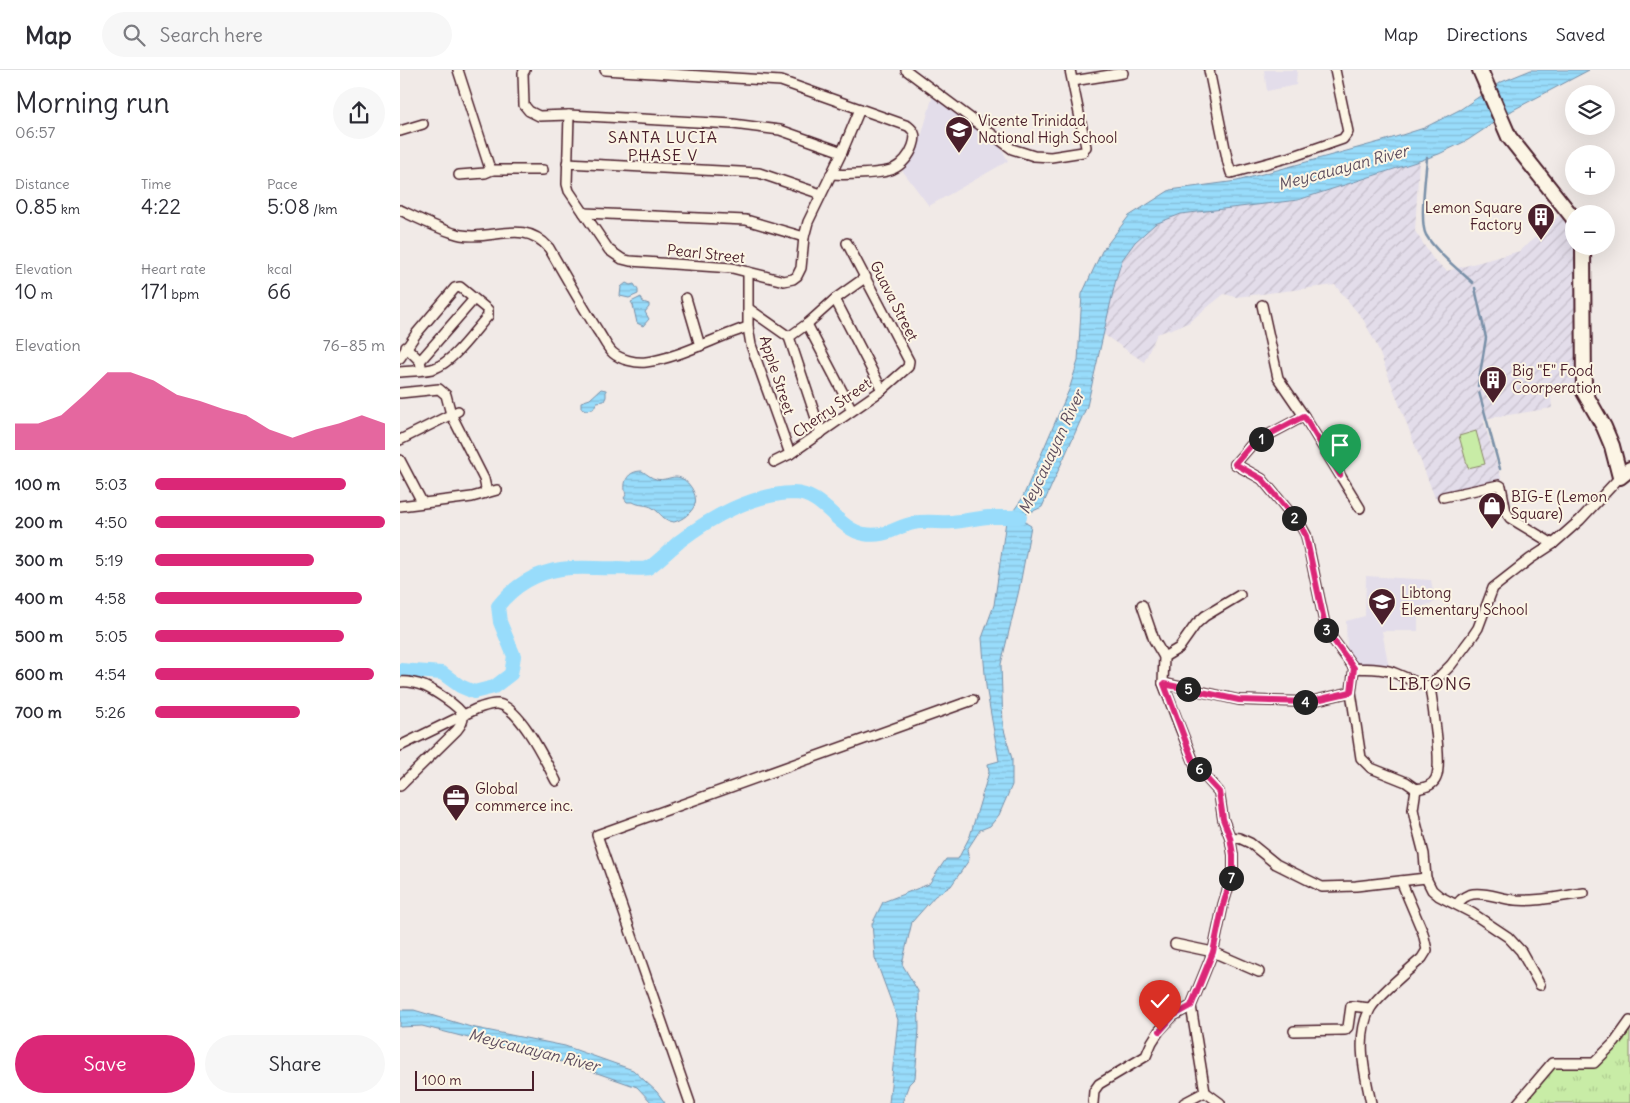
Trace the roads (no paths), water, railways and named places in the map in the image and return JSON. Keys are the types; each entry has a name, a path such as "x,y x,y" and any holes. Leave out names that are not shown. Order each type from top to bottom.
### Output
{"main road":[{"path":"1480,70 1509,136 1565,208"},
{"path":"1583,255 1584,392 1604,427 1626,474"}],"street":[{"path":"458,70 489,166 492,170"},
{"path":"525,70 523,73 524,105 529,111 539,116 569,115 732,124 780,130 842,152"},
{"path":"605,70 672,72 781,81 908,126 913,130 916,137 912,151 902,163 892,170 845,175 831,174"},
{"path":"906,70 1012,149 1034,156 1051,157 1084,149 1070,70"},
{"path":"1209,70 1228,163 1232,173 1294,156 1343,139 1348,132 1335,70"},
{"path":"1072,81 1123,73"},
{"name":"Pearl Street","path":"569,115 566,184 609,250 622,258 640,262 709,265 784,281 797,276 801,268 804,236 808,222 842,152 860,109"},
{"path":"400,131 423,124"},
{"path":"567,163 759,173 821,194"},
{"path":"459,175 484,173 492,170 543,170"},
{"path":"400,210 460,235 485,236 518,232 532,234 541,239 549,248 586,313 613,353 626,360 645,363 700,346 748,327"},
{"path":"584,213 746,220 804,236"},
{"name":"Guava Street","path":"848,243 909,361 908,367 903,372"},
{"name":"Apple Street","path":"748,272 748,327 751,345 790,454"},
{"path":"789,337 835,299 866,277"},
{"path":"400,358 406,347 455,288 460,287 488,310 488,316 446,363 422,371 400,372"},
{"path":"686,298 700,346"},
{"path":"420,361 474,299"},
{"path":"835,299 882,390"},
{"path":"1262,305 1278,378 1304,416 1360,508"},
{"path":"749,309 789,337 821,433"},
{"path":"807,324 852,410"},
{"path":"406,347 420,361 422,371"},
{"name":"Cherry Street","path":"774,462 790,454 821,433 882,390 903,372"},
{"path":"400,393 439,389 446,394 484,479 486,488 484,493"},
{"path":"400,440 454,413"},
{"path":"1304,416 1253,443 1235,464 1262,479 1304,531 1310,546 1326,630 1354,668 1351,692 1361,758 1370,768 1406,782 1416,789"},
{"path":"400,460 422,502"},
{"path":"1430,686 1451,665 1478,628 1493,588 1530,559 1553,544 1626,474"},
{"path":"1443,497 1499,484 1506,512 1510,518 1553,544"},
{"path":"400,506 472,497 497,490"},
{"path":"1164,657 1182,645 1196,624 1205,616 1240,595"},
{"path":"1142,605 1154,640 1164,657 1164,684 1195,766 1219,792 1223,819 1230,837 1233,855 1233,872 1223,905 1213,952 1191,1006 1206,1092 1220,1103"},
{"path":"1354,668 1378,669 1391,672 1421,685 1430,686"},
{"path":"400,786 457,730 463,720 462,715 453,705 431,690 418,684 401,684"},
{"path":"1164,684 1239,700 1308,702 1351,692"},
{"path":"1416,789 1430,785 1436,778 1437,741 1430,686"},
{"path":"690,1103 597,835 973,700"},
{"path":"400,746 462,715 487,705 498,704 505,706 525,727 556,781"},
{"path":"1416,789 1413,809 1424,854 1426,878 1432,890 1508,937 1521,951 1540,985"},
{"path":"1230,837 1250,843 1276,864 1322,887 1356,886 1426,878"},
{"path":"1372,1103 1361,1042 1362,1030 1370,1008 1422,958 1427,950 1423,933 1401,881"},
{"path":"1457,904 1462,898 1470,894 1480,893 1514,900 1584,893"},
{"path":"1175,944 1213,952 1258,972"},
{"path":"1093,1103 1094,1091 1099,1084 1146,1056 1152,1042 1173,1016 1191,1006"},
{"path":"1294,1031 1346,1030 1351,1006 1370,1008"},
{"path":"1518,1103 1552,1063 1594,1063 1601,1058 1630,1021"},
{"path":"1184,1103 1206,1092"}],"water":[{"name":"Meycauayan River","path":"1531,70 1589,70 1513,110 1468,140 1439,154 1298,200 1181,214 1155,224 1135,242 1122,260 1087,406 1042,507 1024,515 1026,523 1031,526 1019,590 1001,664 1003,726 1012,759 1012,785 999,815 990,826 980,830 967,850 969,860 951,886 935,896 912,922 902,964 918,991 919,1029 915,1078 909,1084 902,1103 889,1103 898,1020 875,958 872,924 883,902 929,884 946,859 958,859 970,836 989,772 988,764 999,761 986,686 982,638 994,605 1006,521 1022,499 1069,390 1078,361 1082,294 1102,251 1129,216 1170,190 1237,181 1424,128 1461,109 1499,83"},
{"path":"626,283 634,284 638,294 629,298 620,296 621,287"},
{"path":"641,297 643,302 649,304 645,312 649,319 643,326 637,323 631,302"},
{"path":"601,389 606,390 604,401 597,402 593,409 586,410 581,408 581,402 590,399"},
{"path":"637,471 642,471 656,479 662,480 676,477 688,483 695,496 695,504 692,510 683,518 674,522 664,518 651,507 627,502 624,498 626,495 625,485 627,478"},
{"name":"Meycauayan River","path":"400,1010 414,1010 471,1027 565,1046 633,1070 657,1092 665,1103 652,1103 637,1087 577,1066 422,1026 400,1027"}],"waterway":[{"path":"1427,157 1423,209 1426,235 1442,254 1473,283"},
{"path":"1475,288 1486,338 1478,386"},
{"path":"1479,392 1500,469"},
{"name":"Meycauayan River","path":"400,670 442,673 460,686 474,692 494,687 511,674 514,656 500,622 498,606 511,592 526,581 551,571 568,568 648,568 692,532 733,508 778,494 793,493 804,495 822,504 854,531 871,535 878,535 919,522 952,522 989,517 1020,517"}],"place":[{"name":"Vicente Trinidad National High School","path":"959,154"},
{"name":"Lemon Square Factory","path":"1541,241"},
{"name":"Big \"E\" Food Coorperation","path":"1493,404"},
{"name":"BIG-E (Lemon Square)","path":"1492,530"},
{"name":"Libtong Elementary School","path":"1382,626"},
{"name":"Global commerce inc.","path":"456,822"}],"district":[{"name":"SANTA LUCIA PHASE V","path":"663,146"},
{"name":"LIBTONG","path":"1430,684"}]}
